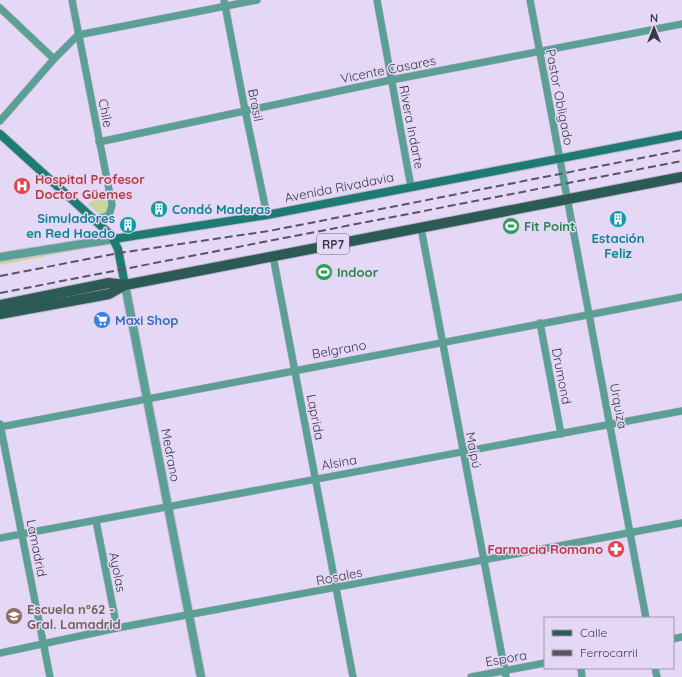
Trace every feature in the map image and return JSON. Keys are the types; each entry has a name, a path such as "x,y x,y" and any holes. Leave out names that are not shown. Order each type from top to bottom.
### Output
{"main road":[{"path":"0,134 114,239"},
{"name":"Avenida Rivadavia","path":"114,239 267,215 682,135"},
{"name":"RP7","path":"0,305 109,283 125,285 682,177"},
{"name":"Medrano","path":"114,239 118,249 125,285"},
{"name":"RP7","path":"0,314 109,294 125,285"}],"street":[{"name":"Chile","path":"72,0 112,205 109,215 95,220"},
{"path":"0,121 54,59 78,35 225,3 257,0"},
{"name":"Rivera Indarte","path":"377,0 411,187"},
{"name":"Pastor Obligado","path":"530,0 567,199"},
{"name":"Brasil","path":"225,3 267,215"},
{"path":"0,8 54,59"},
{"name":"Vicente Casares","path":"99,142 391,80 682,24"},
{"name":"Urquiza","path":"567,199 646,617"},
{"name":"Maipú","path":"420,228 505,674"},
{"name":"Avenida Rivadavia","path":"0,257 114,239"},
{"name":"Laprida","path":"273,256 353,677"},
{"name":"Medrano","path":"125,285 201,677"},
{"name":"Belgrano","path":"0,426 148,399 295,369 442,343 682,296"},
{"name":"Drumond","path":"540,323 562,434"},
{"name":"Alsina","path":"0,538 682,411"},
{"name":"Lamadrid","path":"0,426 50,677"},
{"name":"Ayolas","path":"96,521 117,628"},
{"name":"Rosales","path":"0,653 117,628 190,616 682,524"},
{"name":"Espora","path":"471,677 505,674 544,663"}],"green space":[{"path":"105,193 108,211 99,214 88,204"},
{"path":"81,247 87,248 0,265 0,261"}],"railway":[{"path":"0,276 119,253 269,231 682,150"},
{"path":"0,293 682,161"}],"place":[{"name":"Hospital Profesor Doctor Güemes","path":"22,186"},
{"name":"Condó Maderas","path":"159,209"},
{"name":"Estación Feliz","path":"618,219"},
{"name":"Simuladores en Red Haedo","path":"128,225"},
{"name":"Fit Point","path":"511,226"},
{"name":"Indoor","path":"324,272"},
{"name":"Maxi Shop","path":"102,320"},
{"name":"Farmacia Romano","path":"616,549"},
{"name":"Escuela n°62 - Gral. Lamadrid","path":"14,616"}]}
